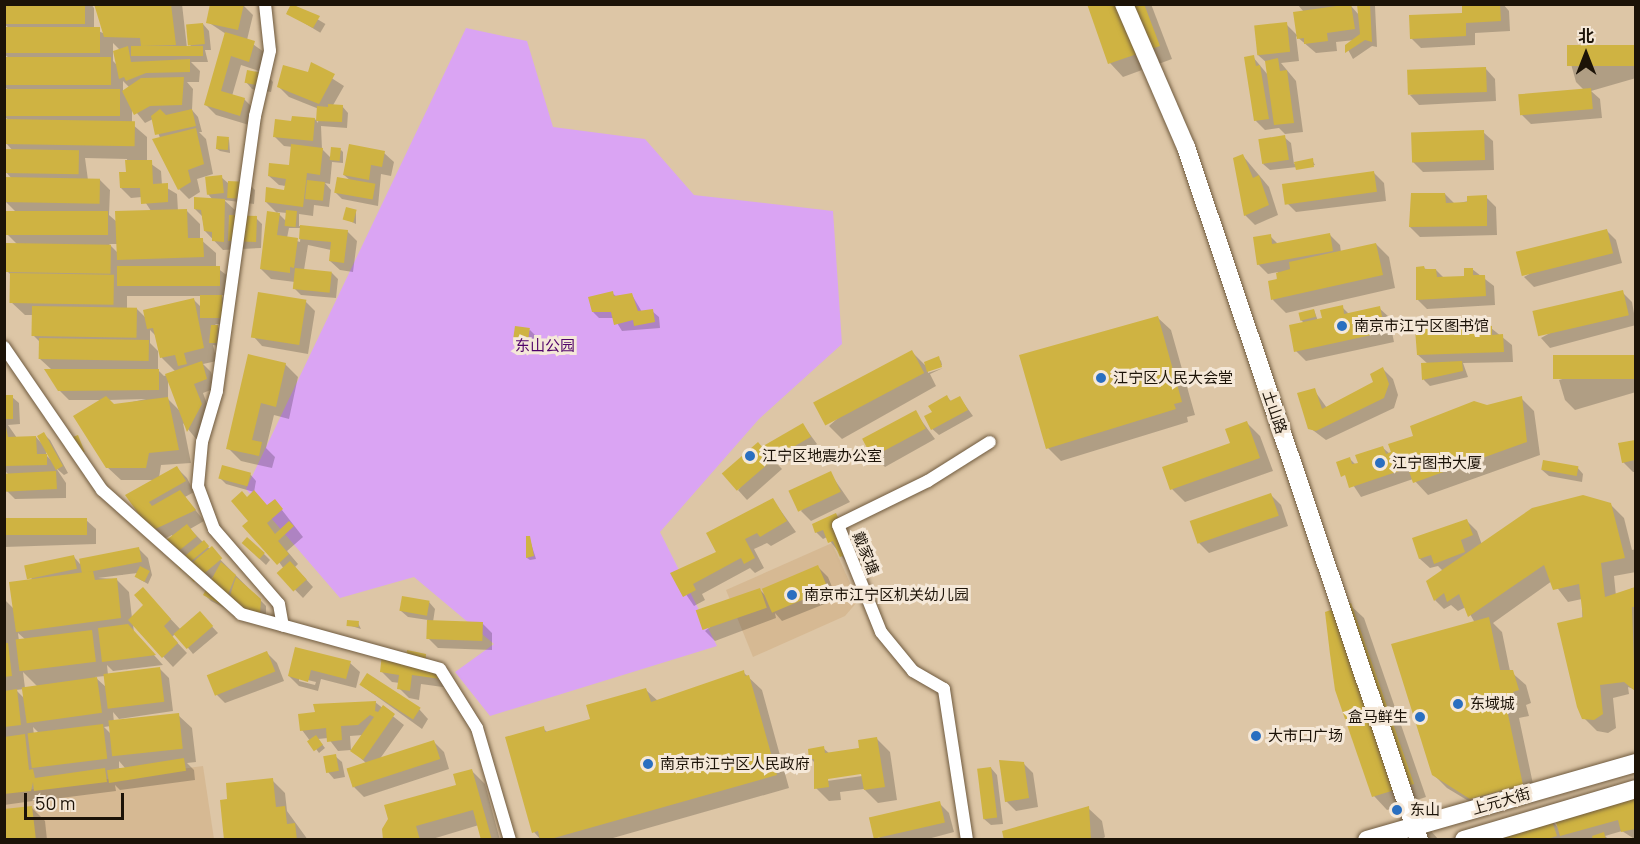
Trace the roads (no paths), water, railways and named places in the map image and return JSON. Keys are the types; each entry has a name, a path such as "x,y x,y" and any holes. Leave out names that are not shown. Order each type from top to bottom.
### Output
{"street":[{"path":"265,4 270,51 255,116 217,391 202,442 198,486 214,530 279,604 283,626"},
{"name":"土山路","path":"1124,4 1186,147 1416,832"},
{"path":"4,347 102,490 242,614 440,669 477,728 510,840"},
{"name":"戴家塘","path":"968,840 944,688 913,671 881,632 838,525 928,481 990,442"},
{"name":"上元大街","path":"1367,840 1416,832 1635,763"},
{"name":"上元大街","path":"1464,840 1635,789"}],"place":[{"name":"南京市江宁区图书馆","path":"1342,326"},
{"name":"江宁区人民大会堂","path":"1101,378"},
{"name":"江宁区地震办公室","path":"750,456"},
{"name":"江宁图书大厦","path":"1380,463"},
{"name":"南京市江宁区机关幼儿园","path":"792,595"},
{"name":"东域城","path":"1458,704"},
{"name":"盒马鲜生","path":"1420,717"},
{"name":"大市口广场","path":"1256,736"},
{"name":"南京市江宁区人民政府","path":"648,764"},
{"name":"东山","path":"1397,810"}],"park label":[{"name":"东山公园","path":"545,346"}]}
